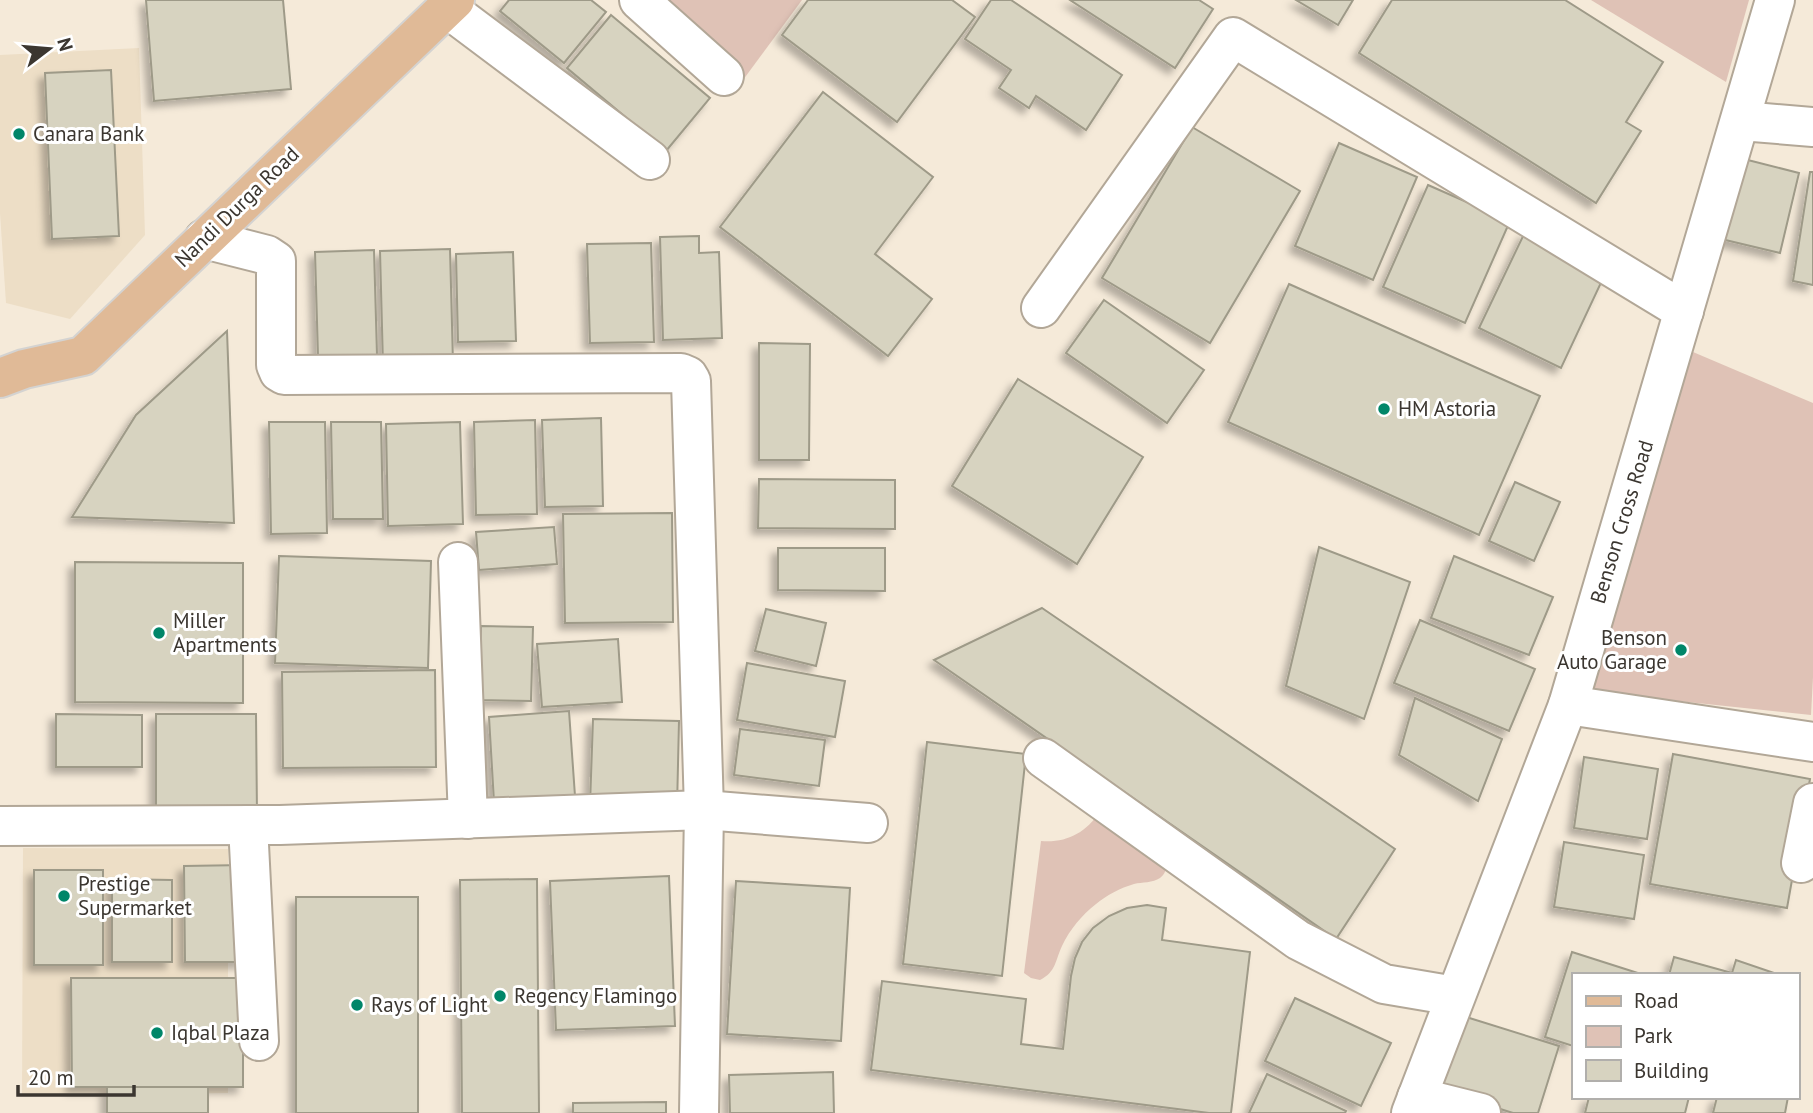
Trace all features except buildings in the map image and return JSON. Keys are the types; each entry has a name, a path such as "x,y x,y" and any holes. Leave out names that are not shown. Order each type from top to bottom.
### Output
{"main road":[{"name":"Nandi Durga Road","path":"0,378 24,369 83,356 451,4"}],"street":[{"path":"639,0 724,76"},
{"name":"Benson Cross Road","path":"1414,1105 1568,705 1776,0"},
{"path":"451,4 650,160"},
{"path":"1041,308 1233,37 1684,311"},
{"path":"1741,121 1813,127"},
{"path":"204,239 267,255 276,261 276,365 284,375 681,373 688,376 693,389 704,810 699,1113"},
{"path":"458,562 468,819"},
{"path":"1568,705 1813,743"},
{"path":"1043,758 1298,940 1384,984 1455,996"},
{"path":"1801,863 1813,803"},
{"path":"0,827 248,825 704,810 868,823"},
{"path":"248,825 259,1041"},
{"path":"1414,1105 1481,1113"}],"shaded area":[{"path":"139,48 145,235 70,319 6,303 0,213 0,55"},
{"path":"23,848 228,849 228,1093 22,1096"}],"green space":[{"path":"660,0 802,0 743,80"},
{"path":"1591,0 1749,0 1726,82"},
{"path":"1693,352 1813,403 1811,715 1583,691"},
{"path":"1100,812 1167,864 1165,872 1157,880 1134,884 1096,904 1069,934 1049,973 1040,980 1031,978 1024,973 1041,841 1059,840 1075,835 1088,826"}],"place":[{"name":"Canara Bank","path":"19,134"},
{"name":"HM Astoria","path":"1384,409"},
{"name":"Miller Apartments","path":"159,633"},
{"name":"Benson Auto Garage","path":"1681,650"},
{"name":"Prestige Supermarket","path":"64,896"},
{"name":"Regency Flamingo","path":"500,996"},
{"name":"Rays of Light","path":"357,1005"},
{"name":"Iqbal Plaza","path":"157,1033"}]}
